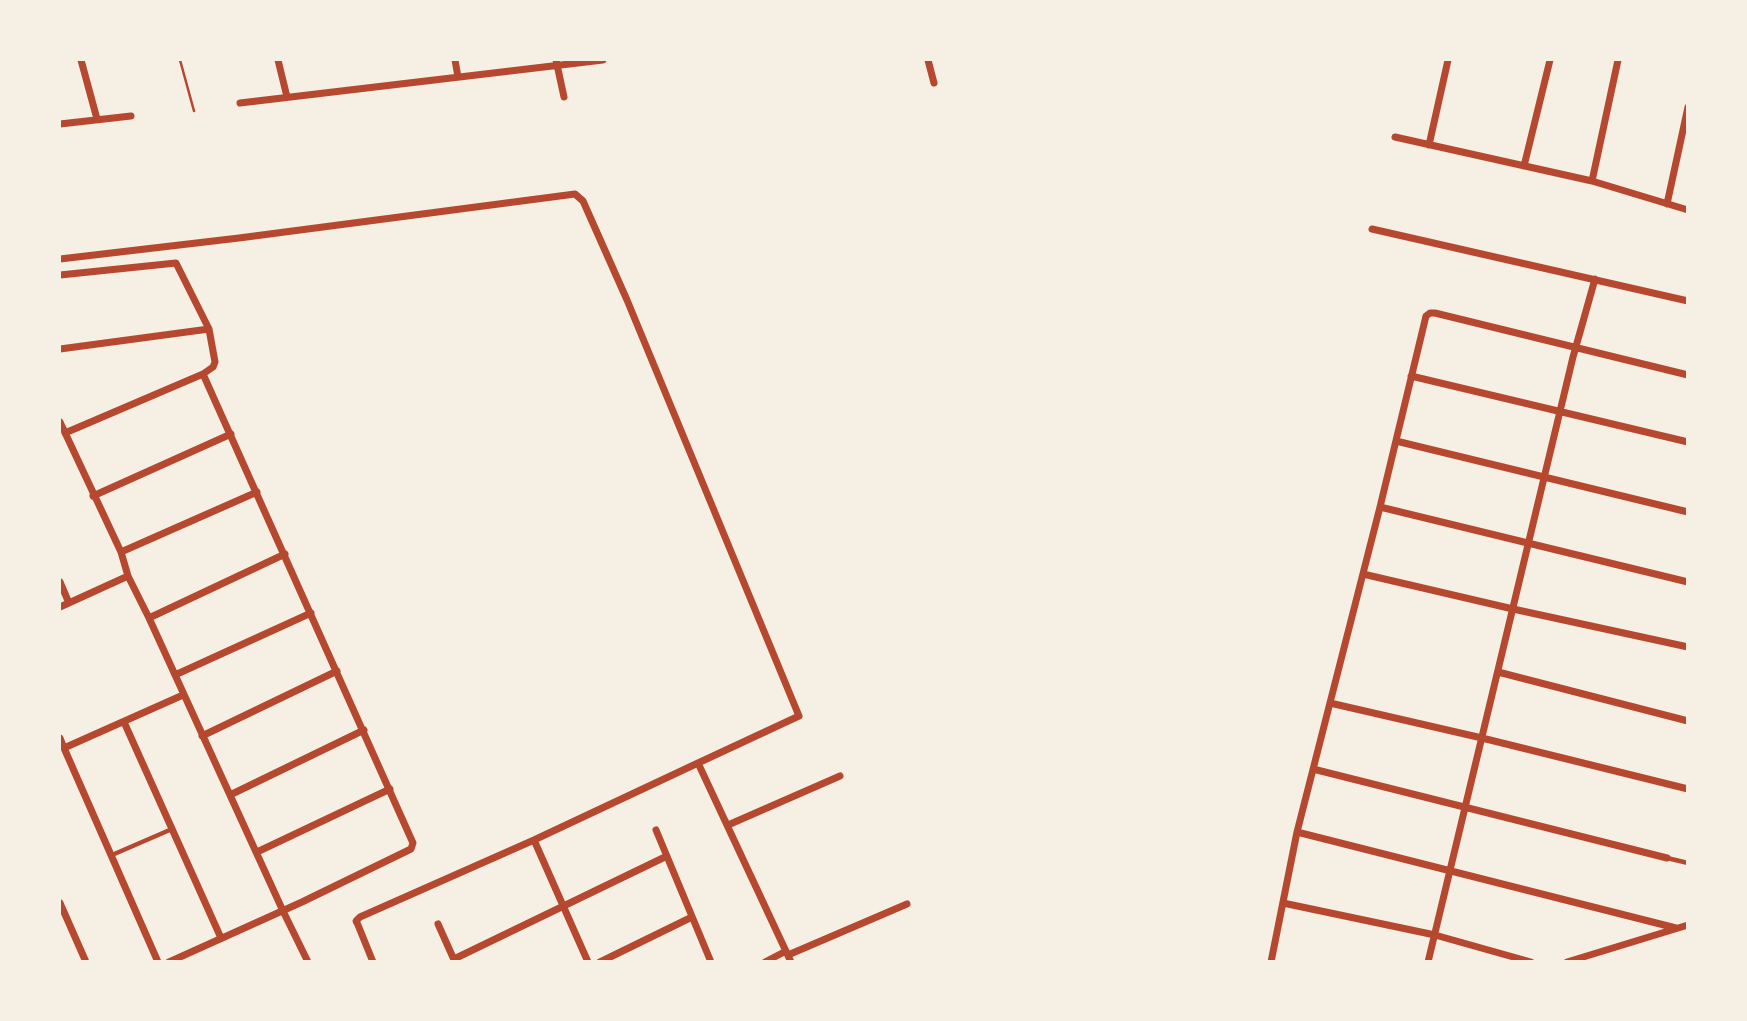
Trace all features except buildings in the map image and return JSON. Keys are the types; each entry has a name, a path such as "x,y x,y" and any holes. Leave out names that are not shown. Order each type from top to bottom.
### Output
{"street":[{"path":"81,60 97,119"},
{"path":"278,60 287,97"},
{"path":"455,60 458,77"},
{"path":"240,103 458,77 557,62 603,60"},
{"path":"928,60 934,83"},
{"path":"1429,145 1448,60"},
{"path":"1524,166 1549,60"},
{"path":"1592,181 1618,60"},
{"path":"557,62 564,97"},
{"path":"1667,204 1688,107"},
{"path":"60,124 131,116"},
{"path":"1395,137 1592,181 1688,210"},
{"path":"60,259 575,194 583,201 627,300 799,716 534,840 360,917 356,921 373,961"},
{"path":"1372,229 1688,301"},
{"path":"60,275 176,262 209,329 215,362 213,368 204,374 65,433"},
{"path":"1428,961 1575,348 1595,279"},
{"path":"1271,961 1297,832 1426,316 1430,313 1688,375"},
{"path":"60,349 209,329"},
{"path":"169,961 283,911 413,847 390,789 204,374"},
{"path":"1411,376 1688,442"},
{"path":"60,422 121,552 128,576 308,961"},
{"path":"93,496 231,434"},
{"path":"1396,441 1688,512"},
{"path":"121,552 257,492"},
{"path":"1380,507 1688,582"},
{"path":"149,618 285,554"},
{"path":"1363,574 1688,647"},
{"path":"60,607 128,576"},
{"path":"60,582 69,603"},
{"path":"175,675 311,613"},
{"path":"202,736 337,671"},
{"path":"1498,672 1688,721"},
{"path":"64,748 183,695"},
{"path":"1330,703 1688,789"},
{"path":"124,722 221,938"},
{"path":"230,795 363,730"},
{"path":"60,738 158,961"},
{"path":"698,763 789,956"},
{"path":"1313,769 1667,858"},
{"path":"728,825 840,776"},
{"path":"257,852 390,789"},
{"path":"656,830 711,961"},
{"path":"1297,832 1676,928"},
{"path":"534,840 588,961"},
{"path":"438,924 454,960 667,856"},
{"path":"60,903 86,961"},
{"path":"1283,903 1434,935 1531,961"},
{"path":"765,961 789,956 907,904"},
{"path":"600,961 692,917"},
{"path":"1567,961 1688,925"}],"lane":[{"path":"111,856 172,829"},
{"path":"1667,858 1688,863"}],"path":[{"path":"180,60 194,111"}]}
